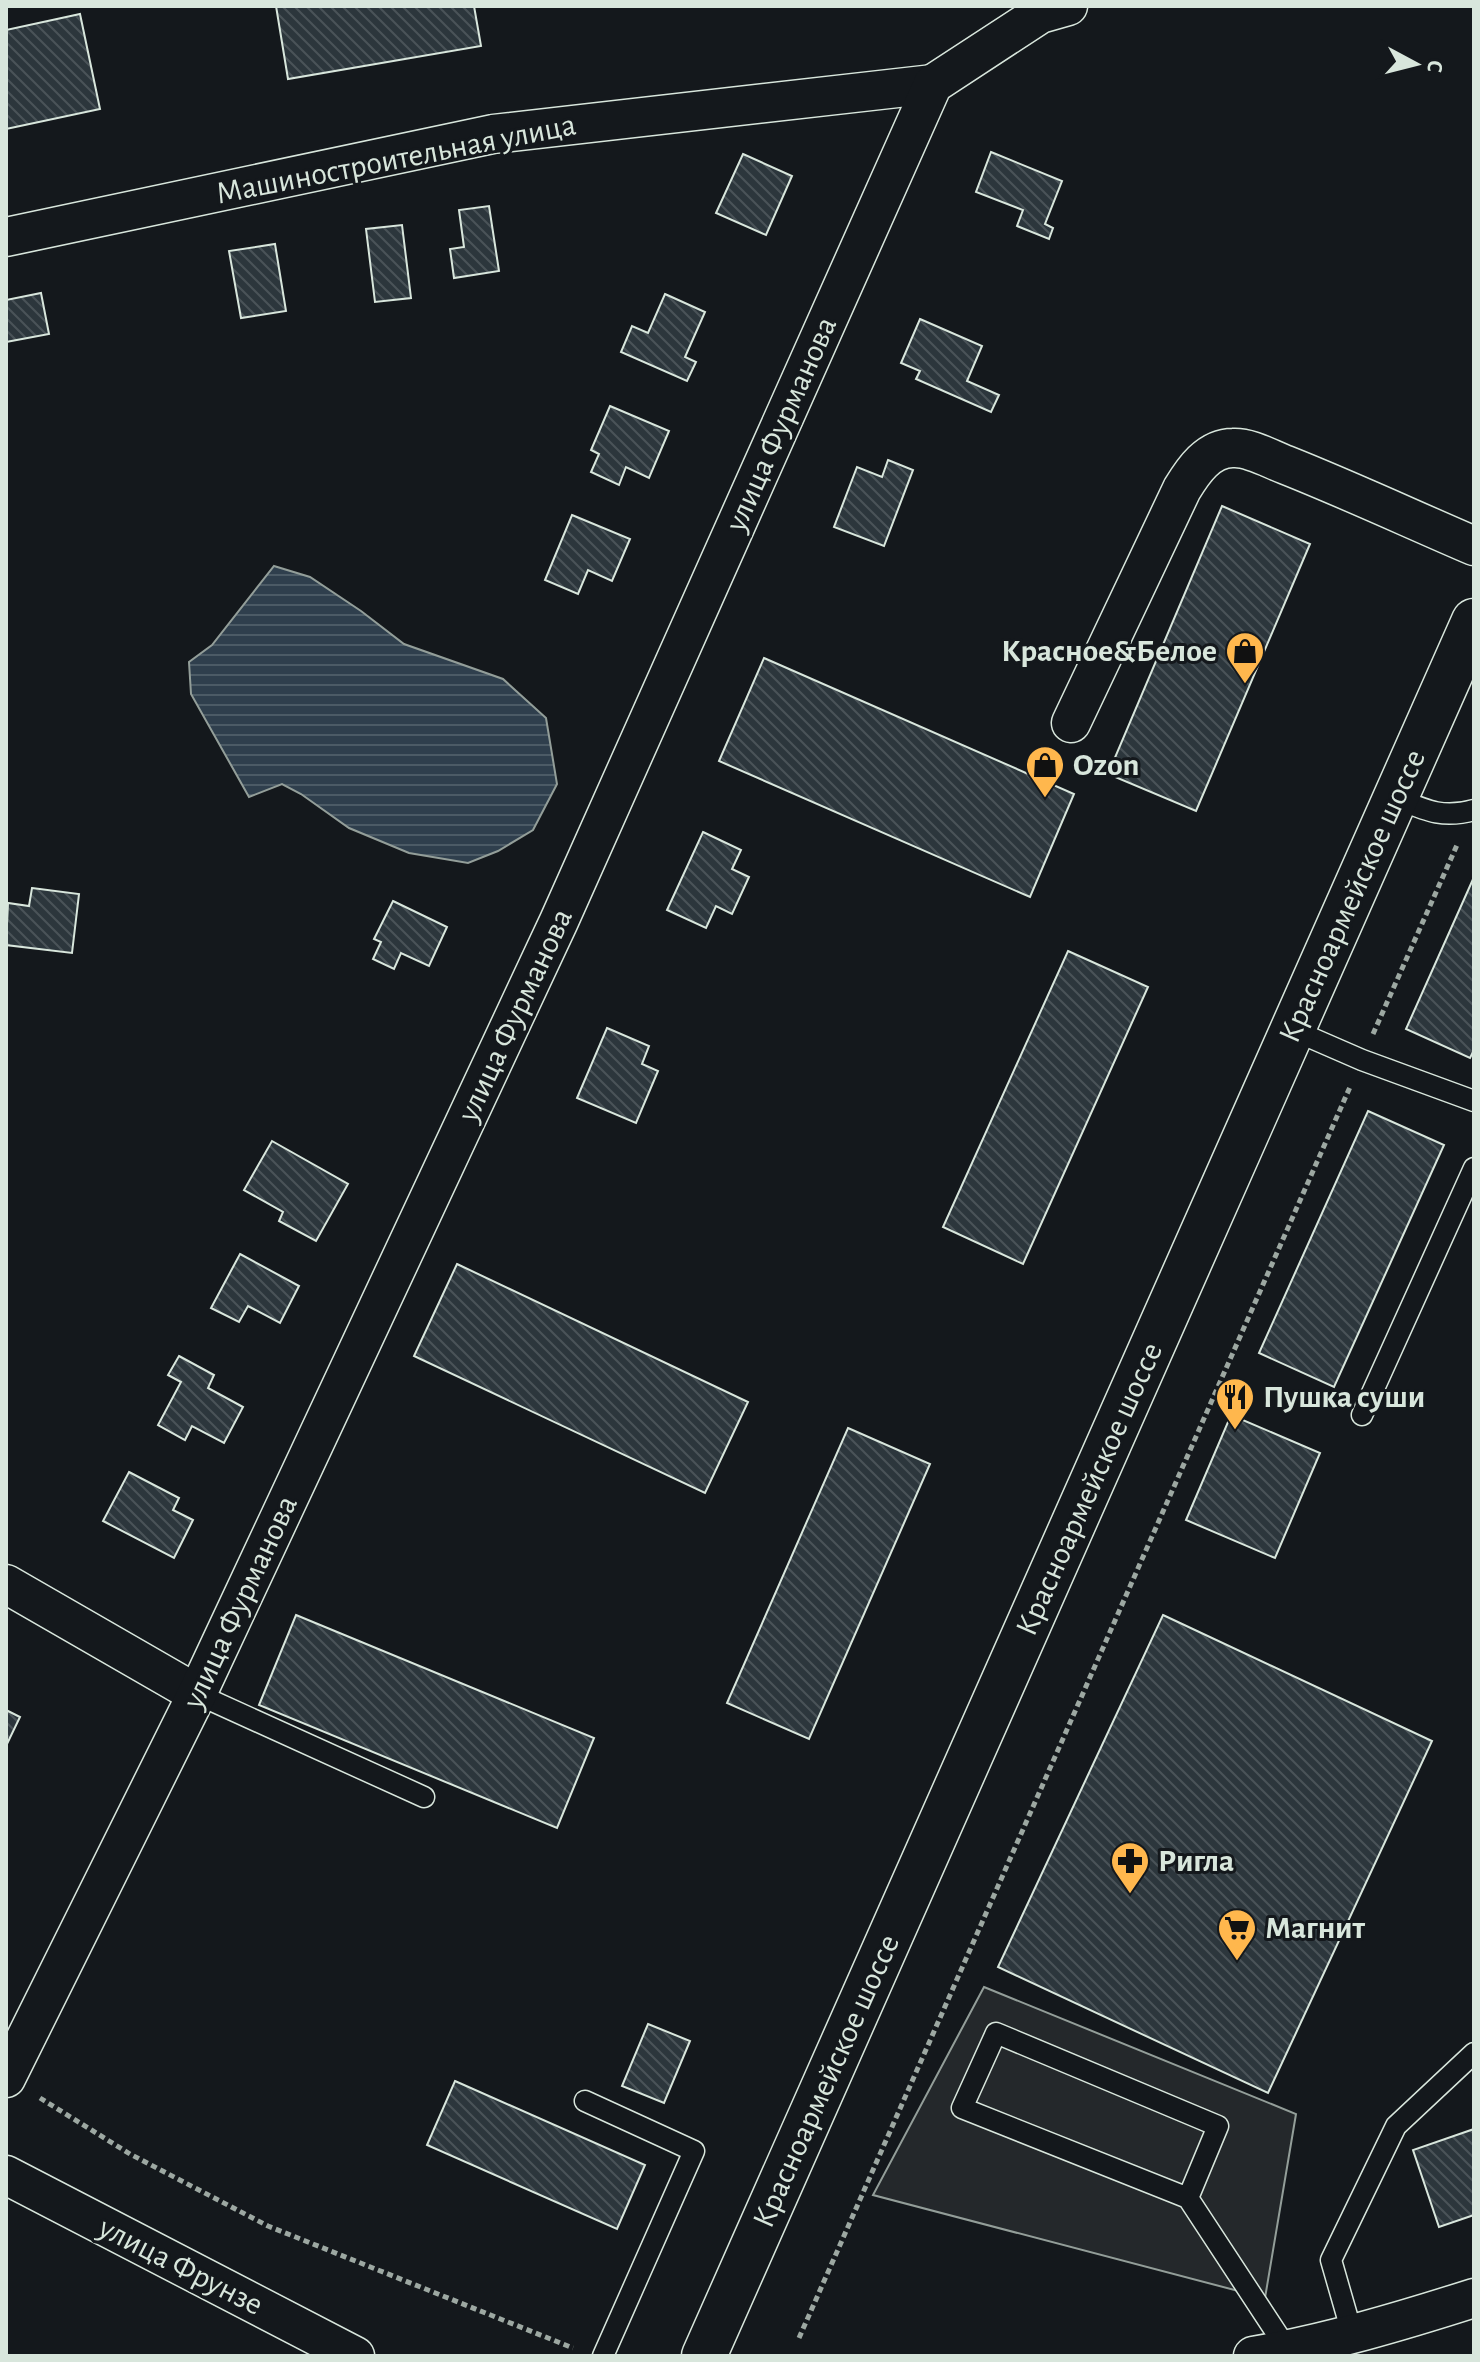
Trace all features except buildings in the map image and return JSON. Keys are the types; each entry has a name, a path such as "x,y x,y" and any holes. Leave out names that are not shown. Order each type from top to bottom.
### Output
{"street":[{"path":"933,84 1040,14 1068,6"},
{"name":"Машиностроительная улица","path":"6,237 493,134 933,84"},
{"name":"улица Фурманова","path":"6,2077 197,1694 559,921 933,84"},
{"path":"1071,723 1182,489 1195,467 1215,453 1232,448 1254,453 1310,474 1474,546"},
{"name":"Красноармейское шоссе","path":"704,2356 1474,621"},
{"path":"6,1584 197,1694"},
{"name":"улица Фрунзе","path":"6,2175 355,2356"},
{"path":"1277,2354 1474,2298"}],"lane":[{"path":"1396,798 1433,813 1455,815 1473,810"},
{"path":"1293,1030 1362,1060 1474,1101"},
{"path":"1362,1415 1474,1168"},
{"path":"197,1694 424,1797"},
{"path":"1188,2198 1218,2126 996,2033 962,2108 1188,2198 1277,2354"},
{"path":"1352,2333 1331,2260 1396,2126 1474,2053"},
{"path":"585,2101 694,2151 603,2356"}],"path":[{"path":"799,2338 1473,810"},
{"path":"6,2077 130,2154 268,2226 577,2350"}],"shaded area":[{"path":"984,1987 1296,2114 1265,2298 873,2195"}],"water":[{"path":"274,566 310,577 404,644 503,679 546,718 557,784 533,830 498,851 468,863 409,853 349,828 282,784 249,797 191,694 189,662 212,645"}],"place":[{"name":"Красное&Белое","path":"1245,685"},
{"name":"Ozon","path":"1045,799"},
{"name":"Пушка суши","path":"1235,1431"},
{"name":"Ригла","path":"1130,1895"},
{"name":"Магнит","path":"1237,1962"}]}
